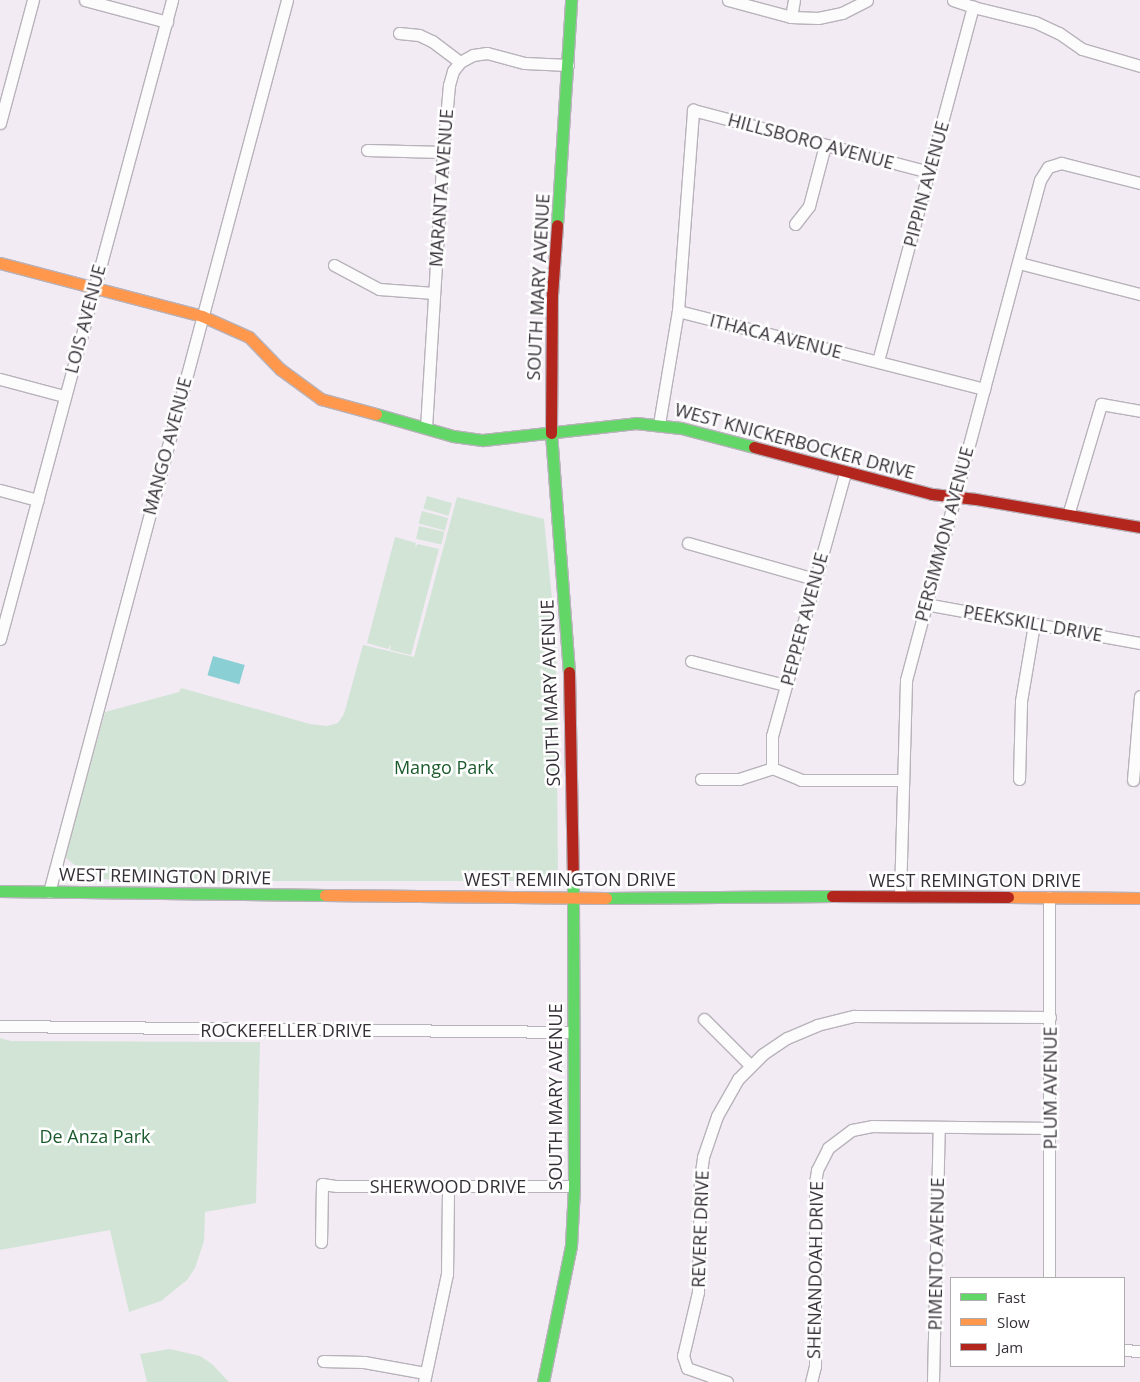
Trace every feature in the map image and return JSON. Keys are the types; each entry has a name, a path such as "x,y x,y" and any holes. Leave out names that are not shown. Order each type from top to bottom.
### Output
{"street":[{"path":"0,123 33,0"},
{"path":"86,0 167,22"},
{"name":"LOIS AVENUE","path":"0,639 5,606 38,500 64,396 172,0"},
{"name":"MANGO AVENUE","path":"49,892 287,0"},
{"name":"SOUTH MARY AVENUE","path":"543,1382 571,1246 574,1186 569,653 551,434 550,373 552,295 571,0"},
{"path":"728,0 791,17 832,16 867,0"},
{"path":"791,17 794,0"},
{"path":"954,0 973,8 1035,22 1059,33 1082,49 1140,66"},
{"name":"PIPPIN AVENUE","path":"878,361 973,8"},
{"path":"399,32 419,35 432,41 460,62 473,55 487,52 525,63 568,66"},
{"name":"MARANTA AVENUE","path":"426,428 449,84 460,62"},
{"name":"HILLSBORO AVENUE","path":"678,311 693,110 929,172"},
{"path":"795,224 809,206 825,145"},
{"path":"367,150 443,152"},
{"name":"PERSIMMON AVENUE","path":"900,896 906,680 953,496 1019,263 1040,180 1048,167 1061,163 1140,183"},
{"name":"WEST KNICKERBOCKER DRIVE","path":"0,262 202,316 249,337 280,369 321,399 453,436 483,440 551,434 636,423 659,424 681,428 932,494 1140,527"},
{"path":"1019,263 1140,294"},
{"path":"334,265 379,289 434,293"},
{"path":"659,424 678,311"},
{"name":"ITHACA AVENUE","path":"678,311 984,389"},
{"path":"0,380 64,396"},
{"path":"1068,515 1101,404 1140,411"},
{"name":"PEPPER AVENUE","path":"772,768 772,736 845,472"},
{"path":"0,490 38,500"},
{"path":"688,543 814,579"},
{"name":"PEEKSKILL DRIVE","path":"926,604 1140,643"},
{"path":"1019,779 1022,701 1034,624"},
{"path":"691,661 785,685"},
{"path":"1133,780 1140,696"},
{"path":"701,779 739,779 772,768 802,780 903,780"},
{"name":"WEST REMINGTON DRIVE","path":"0,891 572,898 900,896 1140,898"},
{"name":"PLUM AVENUE","path":"1049,897 1049,1277"},
{"name":"REVERE DRIVE","path":"727,1382 702,1375 687,1368 683,1356 698,1292 700,1180 703,1157 717,1116 738,1079 750,1065 775,1046 800,1032 854,1016 1050,1017"},
{"path":"704,1019 750,1065"},
{"name":"ROCKEFELLER DRIVE","path":"0,1026 573,1032"},
{"name":"PIMENTO AVENUE","path":"933,1382 939,1127"},
{"name":"SHENANDOAH DRIVE","path":"810,1382 815,1366 815,1183 821,1158 828,1148 843,1135 862,1128 1050,1128"},
{"name":"SHERWOOD DRIVE","path":"321,1242 322,1184 337,1186 574,1186"},
{"path":"323,1361 364,1362 424,1377 446,1274 448,1186"},
{"path":"1125,1350 1140,1351"}],"green space":[{"path":"427,496 452,503 448,516 423,508"},
{"name":"Mango Park","path":"457,497 544,519 556,639 558,881 128,881 90,878 65,857 105,712 179,692 181,688 310,724 327,726 338,723 344,714 363,645 414,657"},
{"path":"422,511 448,518 445,531 419,524"},
{"path":"419,526 444,532 441,545 416,539"},
{"path":"395,537 416,543 415,547 418,544 439,549 411,655 390,650 391,645 388,649 367,643"},
{"name":"De Anza Park","path":"0,1038 11,1041 260,1042 256,1203 205,1212 204,1241 195,1268 187,1280 161,1301 129,1312 110,1230 0,1250"},
{"path":"170,1349 200,1356 212,1364 229,1382 147,1382 140,1354"}],"water":[{"path":"213,656 245,665 239,684 207,675"}],"traffic: fast":[{"path":"557,225 571,0"},
{"path":"376,414 453,436 483,440 636,423 681,428 754,447"},
{"path":"551,433 569,672"},
{"path":"543,1382 571,1246 574,1186 573,878"},
{"path":"0,891 325,895"},
{"path":"606,898 832,896"}],"traffic: slow":[{"path":"0,263 202,316 249,337 280,369 321,399 376,414"},
{"path":"325,895 606,898"},
{"path":"1008,897 1140,898"}],"traffic: jam":[{"path":"551,433 552,295 557,225"},
{"path":"754,447 932,494 976,499 1140,527"},
{"path":"569,672 573,878"},
{"path":"832,896 1008,897"}]}
